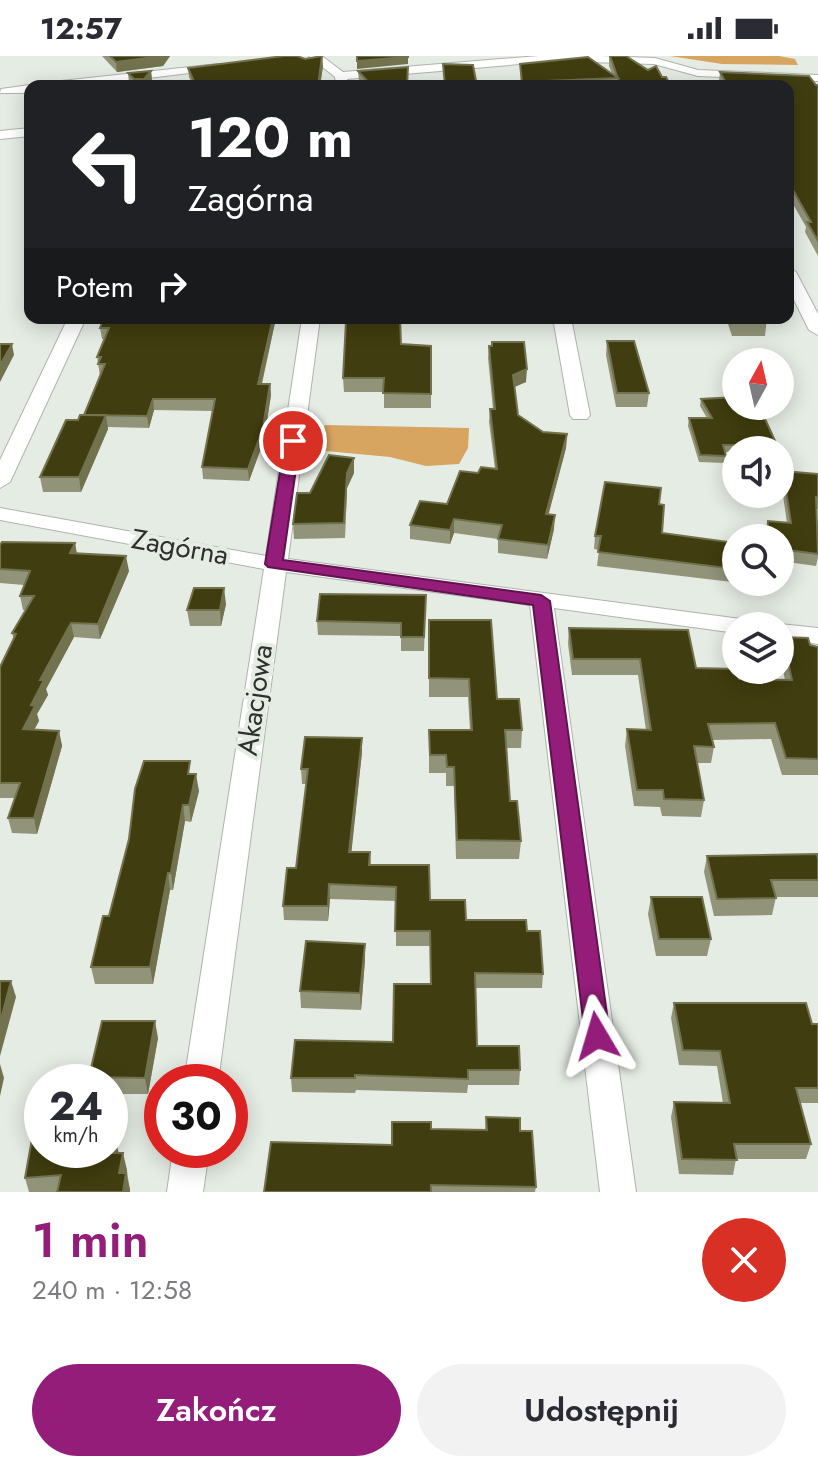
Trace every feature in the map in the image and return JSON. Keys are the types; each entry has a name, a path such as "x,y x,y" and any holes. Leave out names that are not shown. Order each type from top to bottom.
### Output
{"street":[{"path":"299,57 308,56"},
{"path":"315,56 341,80"},
{"path":"351,80 555,58 655,61 690,71 818,78"},
{"path":"104,80 235,65"},
{"path":"690,71 690,80"},
{"path":"2,93 24,90"},
{"path":"0,135 24,133"},
{"path":"794,288 818,330"},
{"path":"0,482 74,324"},
{"name":"Akacjowa","path":"204,1064 310,324"},
{"path":"563,324 580,415"},
{"name":"Zagórna","path":"0,514 274,564 722,624"},
{"path":"541,601 618,1192"},
{"path":"794,633 818,636"},
{"path":"185,1192 188,1168"}],"shaded area":[{"path":"670,56 779,56 795,59 798,65 722,64"},
{"path":"325,425 469,428 468,448 459,464 426,466 390,457 315,450"}],"building":[{"path":"110,56 162,56 116,62"},
{"path":"284,56 305,59 322,56 319,80 193,80 188,68"},
{"path":"357,56 408,56 408,57 357,61"},
{"path":"610,56 626,56 648,70 656,66 662,77 668,80 619,80"},
{"path":"588,57 618,78 522,80 520,64"},
{"path":"443,64 473,65 476,80 444,80"},
{"path":"408,67 407,80 366,80 358,71"},
{"path":"151,71 144,79 134,79 128,73"},
{"path":"720,72 809,76 818,85 818,241 794,192 794,80 725,80"},
{"path":"102,324 272,324 258,384 270,384 263,428 248,469 202,467 215,399 153,399 147,416 84,415 105,364 98,364 101,357 97,357 109,328 100,328"},
{"path":"346,324 400,324 401,344 431,346 431,394 383,393 384,378 343,378"},
{"path":"607,341 634,341 649,393 617,393"},
{"path":"492,342 524,342 527,369 513,375 518,415 543,432 567,434 546,514 555,515 548,545 498,539 502,525 454,519 450,530 410,525 420,501 447,504 460,471 478,473 481,467 497,469 490,409 495,409 489,346"},
{"path":"0,344 12,344 0,365"},
{"path":"722,398 722,420 765,420 773,436 722,436 722,456 700,455 689,418 712,418 701,399"},
{"path":"80,415 106,415 79,477 40,477 66,420 78,420"},
{"path":"329,455 354,458 347,473 344,523 293,524 297,493 310,493"},
{"path":"794,472 818,474 818,554 794,551 794,524 768,524 768,521 791,523 789,508 794,508"},
{"path":"605,482 661,488 659,504 664,505 662,533 722,541 722,568 598,552 601,536 595,536"},
{"path":"2,542 75,543 70,553 126,556 98,624 71,623 40,680 44,680 31,705 35,706 23,729 59,731 34,818 8,818 20,783 0,783 0,667 16,634 12,633 34,596 20,596 30,571 0,569"},
{"path":"194,588 224,588 220,610 187,610"},
{"path":"320,594 426,595 424,637 401,637 401,623 317,621"},
{"path":"429,620 491,620 497,699 519,699 522,730 505,730 510,801 517,801 521,841 457,840 454,767 447,767 446,755 430,755 429,730 472,730 469,679 429,678"},
{"path":"569,628 688,630 696,668 722,669 722,684 794,684 794,637 808,638 810,645 818,647 818,759 786,758 775,723 708,724 714,747 694,746 704,800 664,799 663,790 637,790 627,729 651,730 640,659 573,659"},
{"path":"305,737 362,738 349,852 370,852 369,865 429,865 430,900 465,900 466,920 526,920 527,931 540,931 543,974 475,973 477,1046 519,1046 520,1070 468,1070 468,1079 355,1075 355,1078 291,1078 295,1040 393,1042 394,984 431,984 430,931 395,931 396,887 329,884 328,906 283,906 287,868 296,868 308,769 301,769"},
{"path":"144,761 190,761 188,774 196,774 189,805 183,805 150,967 91,967 103,916 109,916 129,839 135,789"},
{"path":"817,854 818,880 771,880 776,898 717,899 707,856"},
{"path":"651,897 702,897 711,939 659,939"},
{"path":"306,941 365,944 360,993 300,991"},
{"path":"0,981 11,981 0,1023"},
{"path":"674,1003 806,1003 812,1024 818,1024 818,1088 796,1088 811,1144 734,1144 737,1160 682,1159 674,1102 730,1103 720,1051 683,1050"},
{"path":"102,1021 155,1021 147,1064 144,1064 144,1078 128,1078 128,1064 92,1064"},
{"path":"486,1117 520,1118 520,1131 532,1131 536,1187 431,1185 431,1192 264,1192 271,1142 392,1145 392,1122 431,1122 431,1129 487,1130"},
{"path":"27,1168 120,1168 119,1173 126,1173 123,1192 57,1192 61,1175 25,1178"}],"route":[{"path":"293,441 274,564 541,601 597,1036"}]}
